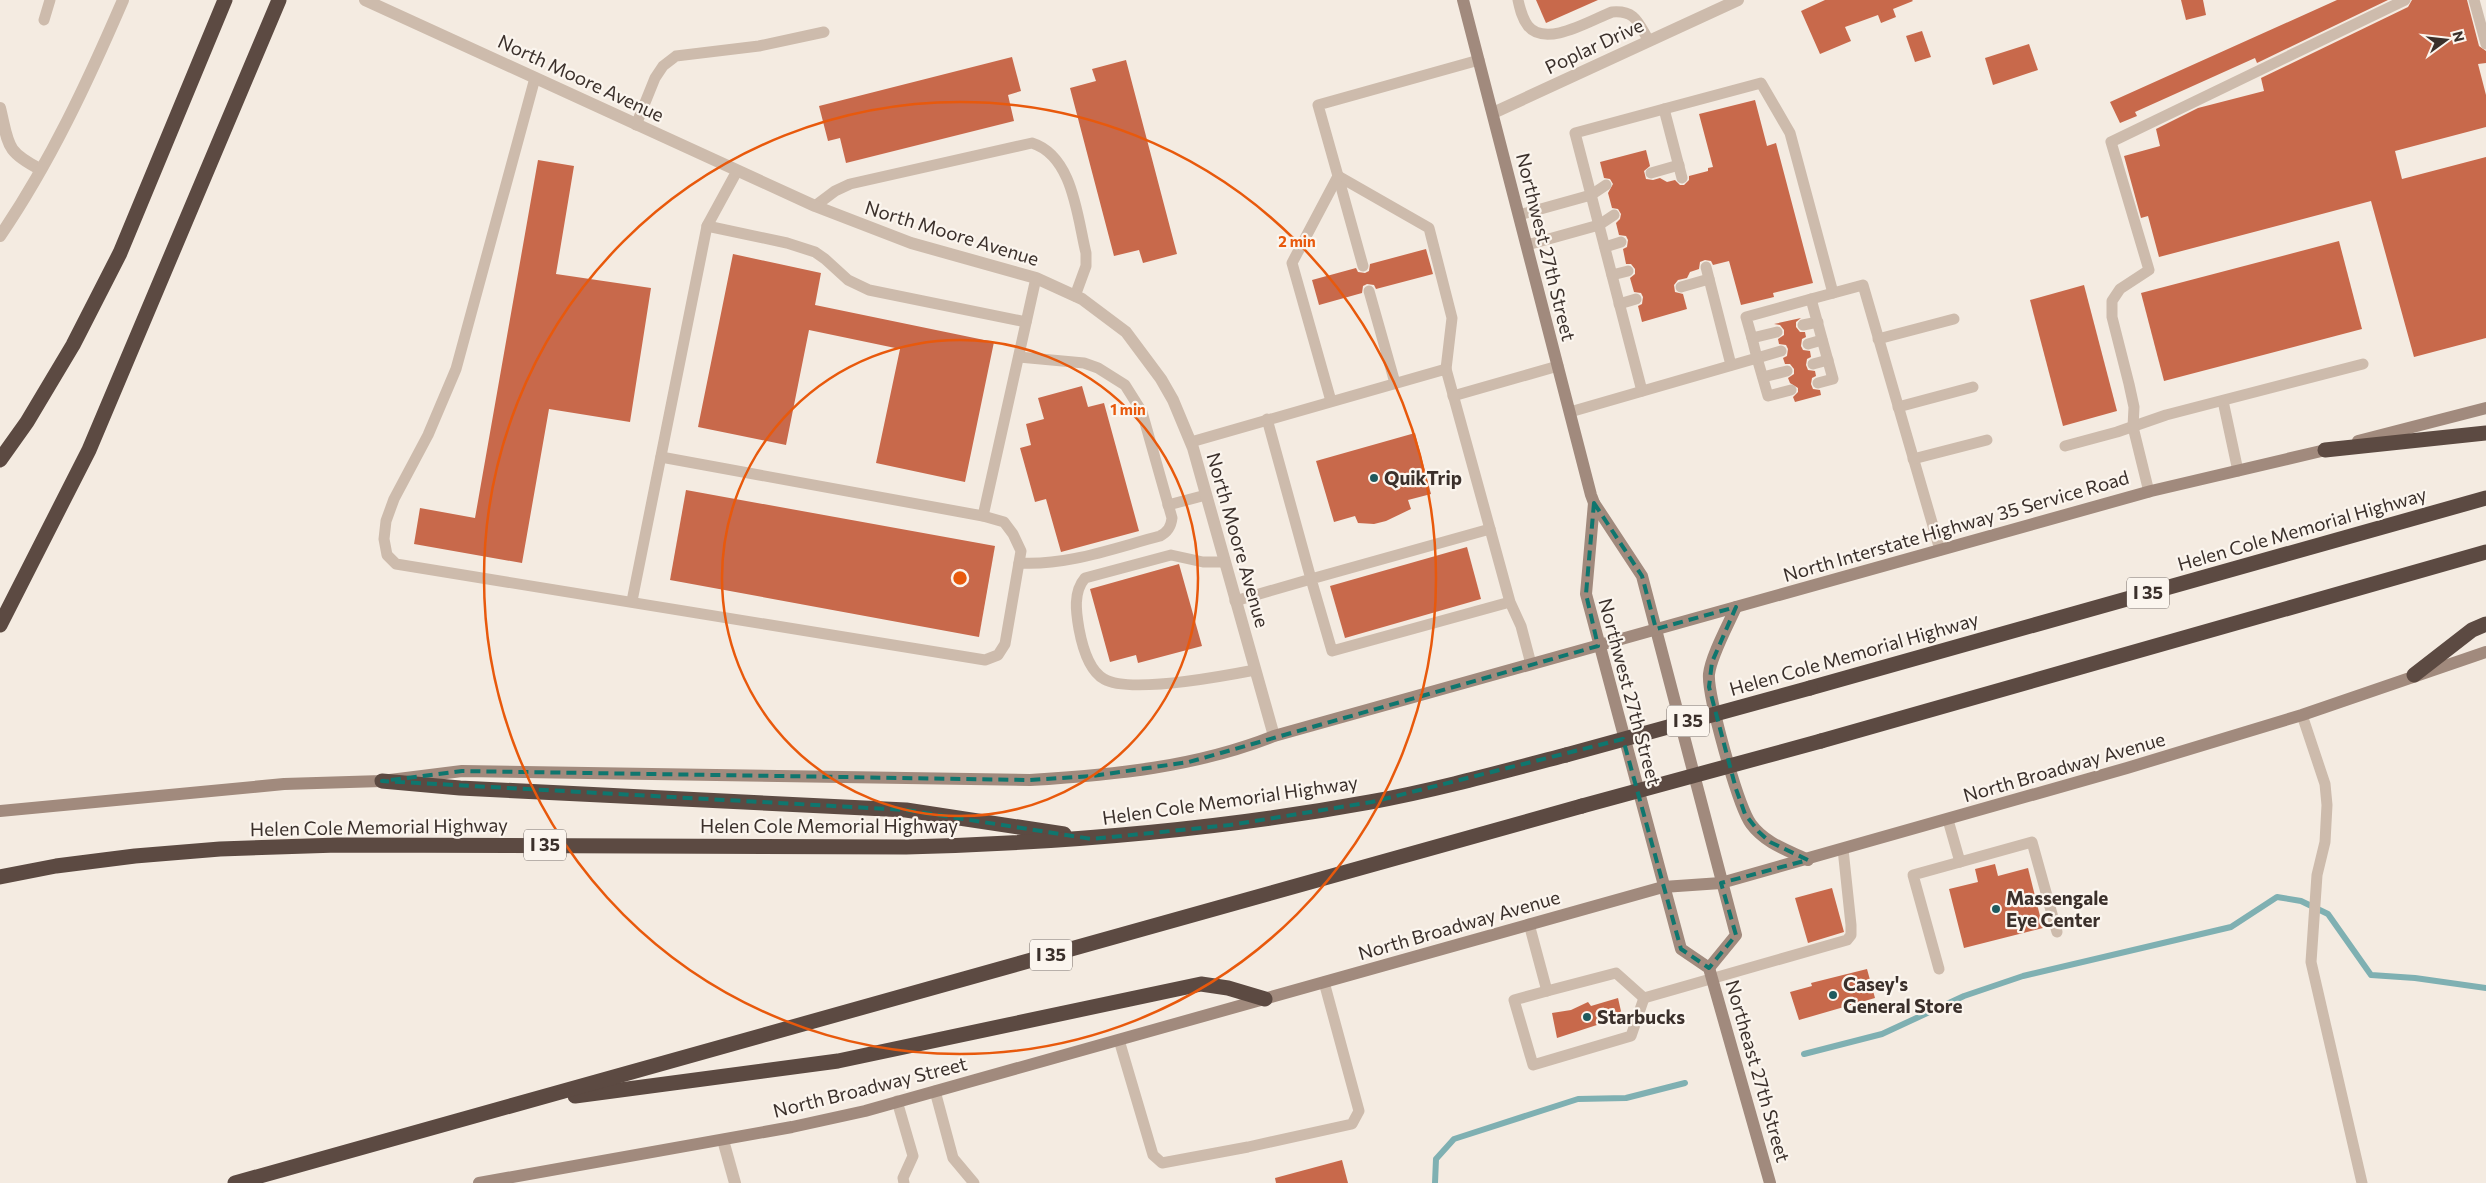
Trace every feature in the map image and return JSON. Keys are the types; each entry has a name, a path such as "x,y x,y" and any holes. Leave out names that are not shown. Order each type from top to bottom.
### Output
{"highway":[{"path":"0,460 27,422 74,345 120,253 225,0"},
{"path":"0,626 89,450 279,0"},
{"path":"2325,450 2486,433"},
{"name":"Helen Cole Memorial Highway","path":"0,877 56,866 135,856 220,849 318,845 906,848 1092,839 1230,825 1353,805 1482,777 1810,688 2486,498"},
{"name":"I 35","path":"235,1183 1582,806 1821,741 2486,552"},
{"path":"2414,675 2472,630 2486,624"},
{"path":"382,781 460,788 906,810 1092,839"},
{"path":"519,1104 838,1061 1201,984 1228,988 1265,999"}],"main road":[{"name":"Northwest 27th Street","path":"1463,0 1594,503 1642,576 1721,883"},
{"name":"North Interstate Highway 35 Service Road","path":"0,811 284,784 382,781 462,771 1030,780 1092,776 1189,762 1237,751 1274,736 2149,492 2325,450 2486,408"},
{"name":"Northwest 27th Street","path":"1594,503 1586,594 1598,646 1663,887"},
{"path":"1736,607 1712,662 1709,687 1736,789 1745,814 1759,832 1770,842 1808,860"},
{"name":"North Broadway Avenue","path":"1265,999 1663,887 1721,883 1808,860 2127,768 2302,715 2414,675 2486,652"},
{"name":"Northeast 27th Street","path":"1711,973 1736,935 1721,883"},
{"name":"Northeast 27th Street","path":"1663,887 1681,950 1711,973 1770,1183"},
{"name":"North Broadway Street","path":"479,1183 801,1125 935,1091 1265,999"}],"street":[{"path":"0,236 40,169 84,88 123,0"},
{"name":"North Moore Avenue","path":"365,0 815,206 912,243 1036,278 1075,296 1126,332 1143,353 1173,400 1191,442 1274,736"},
{"name":"Poplar Drive","path":"1493,113 1738,0"},
{"path":"0,108 13,151 20,159 40,169"},
{"path":"723,1140 735,1183"}],"lane":[{"path":"44,20 50,0"},
{"path":"1518,0 1524,20 1529,28 1537,33 1550,35 1612,12 1620,12 1630,13 1636,19 1649,41"},
{"path":"2149,492 2133,427 2134,407 2112,317 2112,300 2120,288 2149,270 2111,142 2405,0"},
{"path":"2474,0 2486,44"},
{"path":"636,125 655,78 663,66 676,56 759,46 824,32"},
{"path":"1363,266 1318,105 1479,60"},
{"path":"535,78 456,369 428,435 394,499 386,521 387,555 396,564 985,660 998,655 1005,644 1021,551 1014,534 1004,522 983,516 661,457"},
{"path":"1642,391 1575,133 1761,83 1790,133 1834,293"},
{"path":"1664,109 1682,178"},
{"path":"815,206 835,191 850,184 1032,143 1041,146 1053,154 1065,170 1086,253 1086,266 1075,296"},
{"path":"1652,173 1678,165"},
{"path":"632,601 706,226 737,170"},
{"path":"1338,176 1429,228 1452,318 1446,369 1510,602 1521,626 1531,664"},
{"path":"1331,402 1292,263 1338,176"},
{"path":"1519,215 1591,195 1606,185"},
{"path":"1527,245 1599,226 1614,215"},
{"path":"706,226 787,243 814,252 825,258 848,280 869,290 1026,322"},
{"path":"1605,247 1621,242"},
{"path":"1612,275 1628,271"},
{"path":"1681,287 1707,273 1731,365"},
{"path":"983,516 1036,278"},
{"path":"1791,390 1768,396 1746,316 1863,285 1940,550"},
{"path":"1369,291 1395,383"},
{"path":"1619,304 1636,299"},
{"path":"1811,299 1833,379 1818,383"},
{"path":"1878,339 1954,319"},
{"path":"1803,325 1818,322"},
{"path":"1752,338 1777,332"},
{"path":"1808,344 1822,340"},
{"path":"1570,412 1781,351"},
{"path":"1019,357 1084,363 1098,368 1125,385 1142,412 1172,524 1167,532 1160,536 1063,562 1045,565 1019,563"},
{"path":"1813,364 1828,360"},
{"path":"2065,446 2133,427 2158,417 2363,364"},
{"path":"1453,396 1558,366"},
{"path":"1191,442 1446,369"},
{"path":"1763,377 1787,371"},
{"path":"1898,407 1973,387"},
{"path":"2223,400 2238,471"},
{"path":"1267,420 1332,651 1373,635 1431,618 1510,602"},
{"path":"1913,459 1987,440"},
{"path":"1168,505 1206,495"},
{"path":"1235,601 1311,579 1356,573 1442,549 1490,529"},
{"path":"1224,562 1203,562 1171,556 1086,578 1079,586 1076,611 1081,641 1094,671 1104,679 1126,686 1208,679 1255,670"},
{"path":"2302,715 2325,784 2327,805 2324,842 2317,875 2311,962 2362,1183"},
{"path":"1948,820 1960,862"},
{"path":"1939,969 1912,875 2032,842 2057,932"},
{"path":"1644,998 1711,973 1847,940 1851,935 1851,925 1843,849"},
{"path":"1529,924 1548,990"},
{"path":"1616,973 1644,998 1631,1036 1533,1065 1514,1000 1616,973"},
{"path":"1119,1040 1153,1155 1162,1163 1248,1147 1352,1124 1359,1112 1324,982"},
{"path":"935,1091 953,1158 974,1183"},
{"path":"897,1101 913,1156 903,1178 904,1183"}],"highlighted area":[{"path":"1594,503 1642,576 1656,629 1736,607 1712,662 1709,687 1736,789 1745,814 1759,832 1770,842 1808,860 1721,883 1736,935 1709,968 1681,949 1623,739 1372,802 1230,825 1092,839 906,810 382,781 462,771 1030,780 1092,776 1189,762 1598,646 1586,594"}],"building":[{"path":"1536,0 1598,0 1546,23"},
{"path":"1825,0 1913,1 1893,9 1896,17 1881,23 1878,15 1845,27 1851,41 1820,54 1801,11"},
{"path":"2181,0 2203,0 2206,15 2186,20"},
{"path":"2337,0 2388,0 2257,63 2255,58 2135,112 2137,116 2120,123 2110,102"},
{"path":"2412,0 2467,0 2479,46 2486,51 2486,63 2478,64 2486,95 2486,127 2395,151 2402,179 2486,157 2486,338 2414,357 2371,201 2159,257 2148,216 2141,218 2124,156 2160,146 2156,129 2198,108 2264,91 2261,78 2408,7"},
{"path":"1922,31 1931,57 1915,62 1906,36"},
{"path":"2029,44 2038,70 1993,85 1985,58"},
{"path":"1012,57 1021,91 1008,95 1014,121 846,163 840,138 828,141 819,106"},
{"path":"1126,60 1177,254 1143,263 1139,250 1114,256 1070,88 1096,81 1092,69"},
{"path":"1755,100 1767,146 1776,143 1813,283 1773,293 1774,297 1741,305 1729,261 1713,265 1711,261 1705,260 1700,262 1699,269 1690,272 1687,278 1678,280 1674,285 1675,292 1683,294 1687,309 1642,322 1638,306 1642,304 1643,297 1641,293 1634,292 1630,278 1635,274 1635,269 1631,264 1626,264 1623,249 1627,247 1628,240 1626,236 1619,235 1616,223 1620,219 1621,214 1618,209 1612,208 1608,193 1613,184 1610,179 1604,178 1600,162 1646,150 1650,166 1644,171 1646,179 1660,178 1667,182 1675,180 1680,185 1684,185 1689,180 1689,176 1708,171 1708,168 1713,167 1699,114"},
{"path":"538,160 574,166 556,274 651,288 630,422 549,409 522,563 414,544 420,508 475,518"},
{"path":"2339,241 2362,329 2164,381 2141,293"},
{"path":"1426,249 1433,274 1376,289 1374,285 1367,284 1363,286 1362,293 1319,305 1312,280 1356,268 1358,272 1365,273 1369,271 1370,264"},
{"path":"733,254 821,273 815,305 994,342 965,482 876,463 900,349 809,330 786,445 698,427"},
{"path":"2084,285 2117,411 2063,426 2030,300"},
{"path":"1801,318 1796,322 1796,327 1800,332 1805,332 1806,337 1802,339 1801,346 1803,350 1810,351 1811,357 1807,359 1806,365 1808,370 1815,371 1816,376 1812,378 1811,384 1813,389 1820,390 1821,395 1795,402 1793,397 1798,392 1798,388 1790,383 1788,378 1794,374 1794,369 1790,364 1785,364 1783,358 1787,356 1788,349 1786,345 1779,344 1778,339 1784,335 1784,330 1780,325 1774,324"},
{"path":"1082,386 1088,407 1104,403 1139,531 1061,552 1046,499 1035,502 1020,448 1031,445 1026,424 1044,419 1038,398"},
{"name":"QuikTrip","path":"1415,433 1431,494 1408,500 1411,509 1386,521 1374,524 1358,523 1355,516 1334,522 1316,461"},
{"path":"686,490 995,546 979,637 670,580"},
{"path":"1467,547 1481,599 1345,638 1330,586"},
{"path":"1179,564 1202,646 1138,663 1136,655 1110,662 1090,589"},
{"name":"Massengale Eye Center","path":"1995,864 1998,876 2028,868 2043,928 1964,948 1949,889 1978,882 1975,869"},
{"name":"Casey's General Store","path":"1832,888 1844,932 1808,943 1795,898"},
{"name":"Casey's General Store","path":"1867,969 1875,998 1799,1020 1790,992 1812,986 1811,983"},
{"name":"Starbucks","path":"1618,998 1623,1020 1603,1023 1557,1038 1552,1013 1571,1010 1588,1002 1591,1006"},
{"path":"1342,1160 1348,1183 1276,1183 1275,1178"}],"waterway":[{"path":"1804,1054 1882,1034 1964,996 2023,976 2231,927 2277,897 2301,901 2328,914 2371,975 2415,978 2486,988"},
{"path":"1435,1183 1436,1159 1454,1139 1578,1099 1626,1098 1685,1083"}],"place":[{"name":"QuikTrip","path":"1374,478"},
{"name":"Massengale Eye Center","path":"1996,909"},
{"name":"Casey's General Store","path":"1833,995"},
{"name":"Starbucks","path":"1587,1017"}]}
